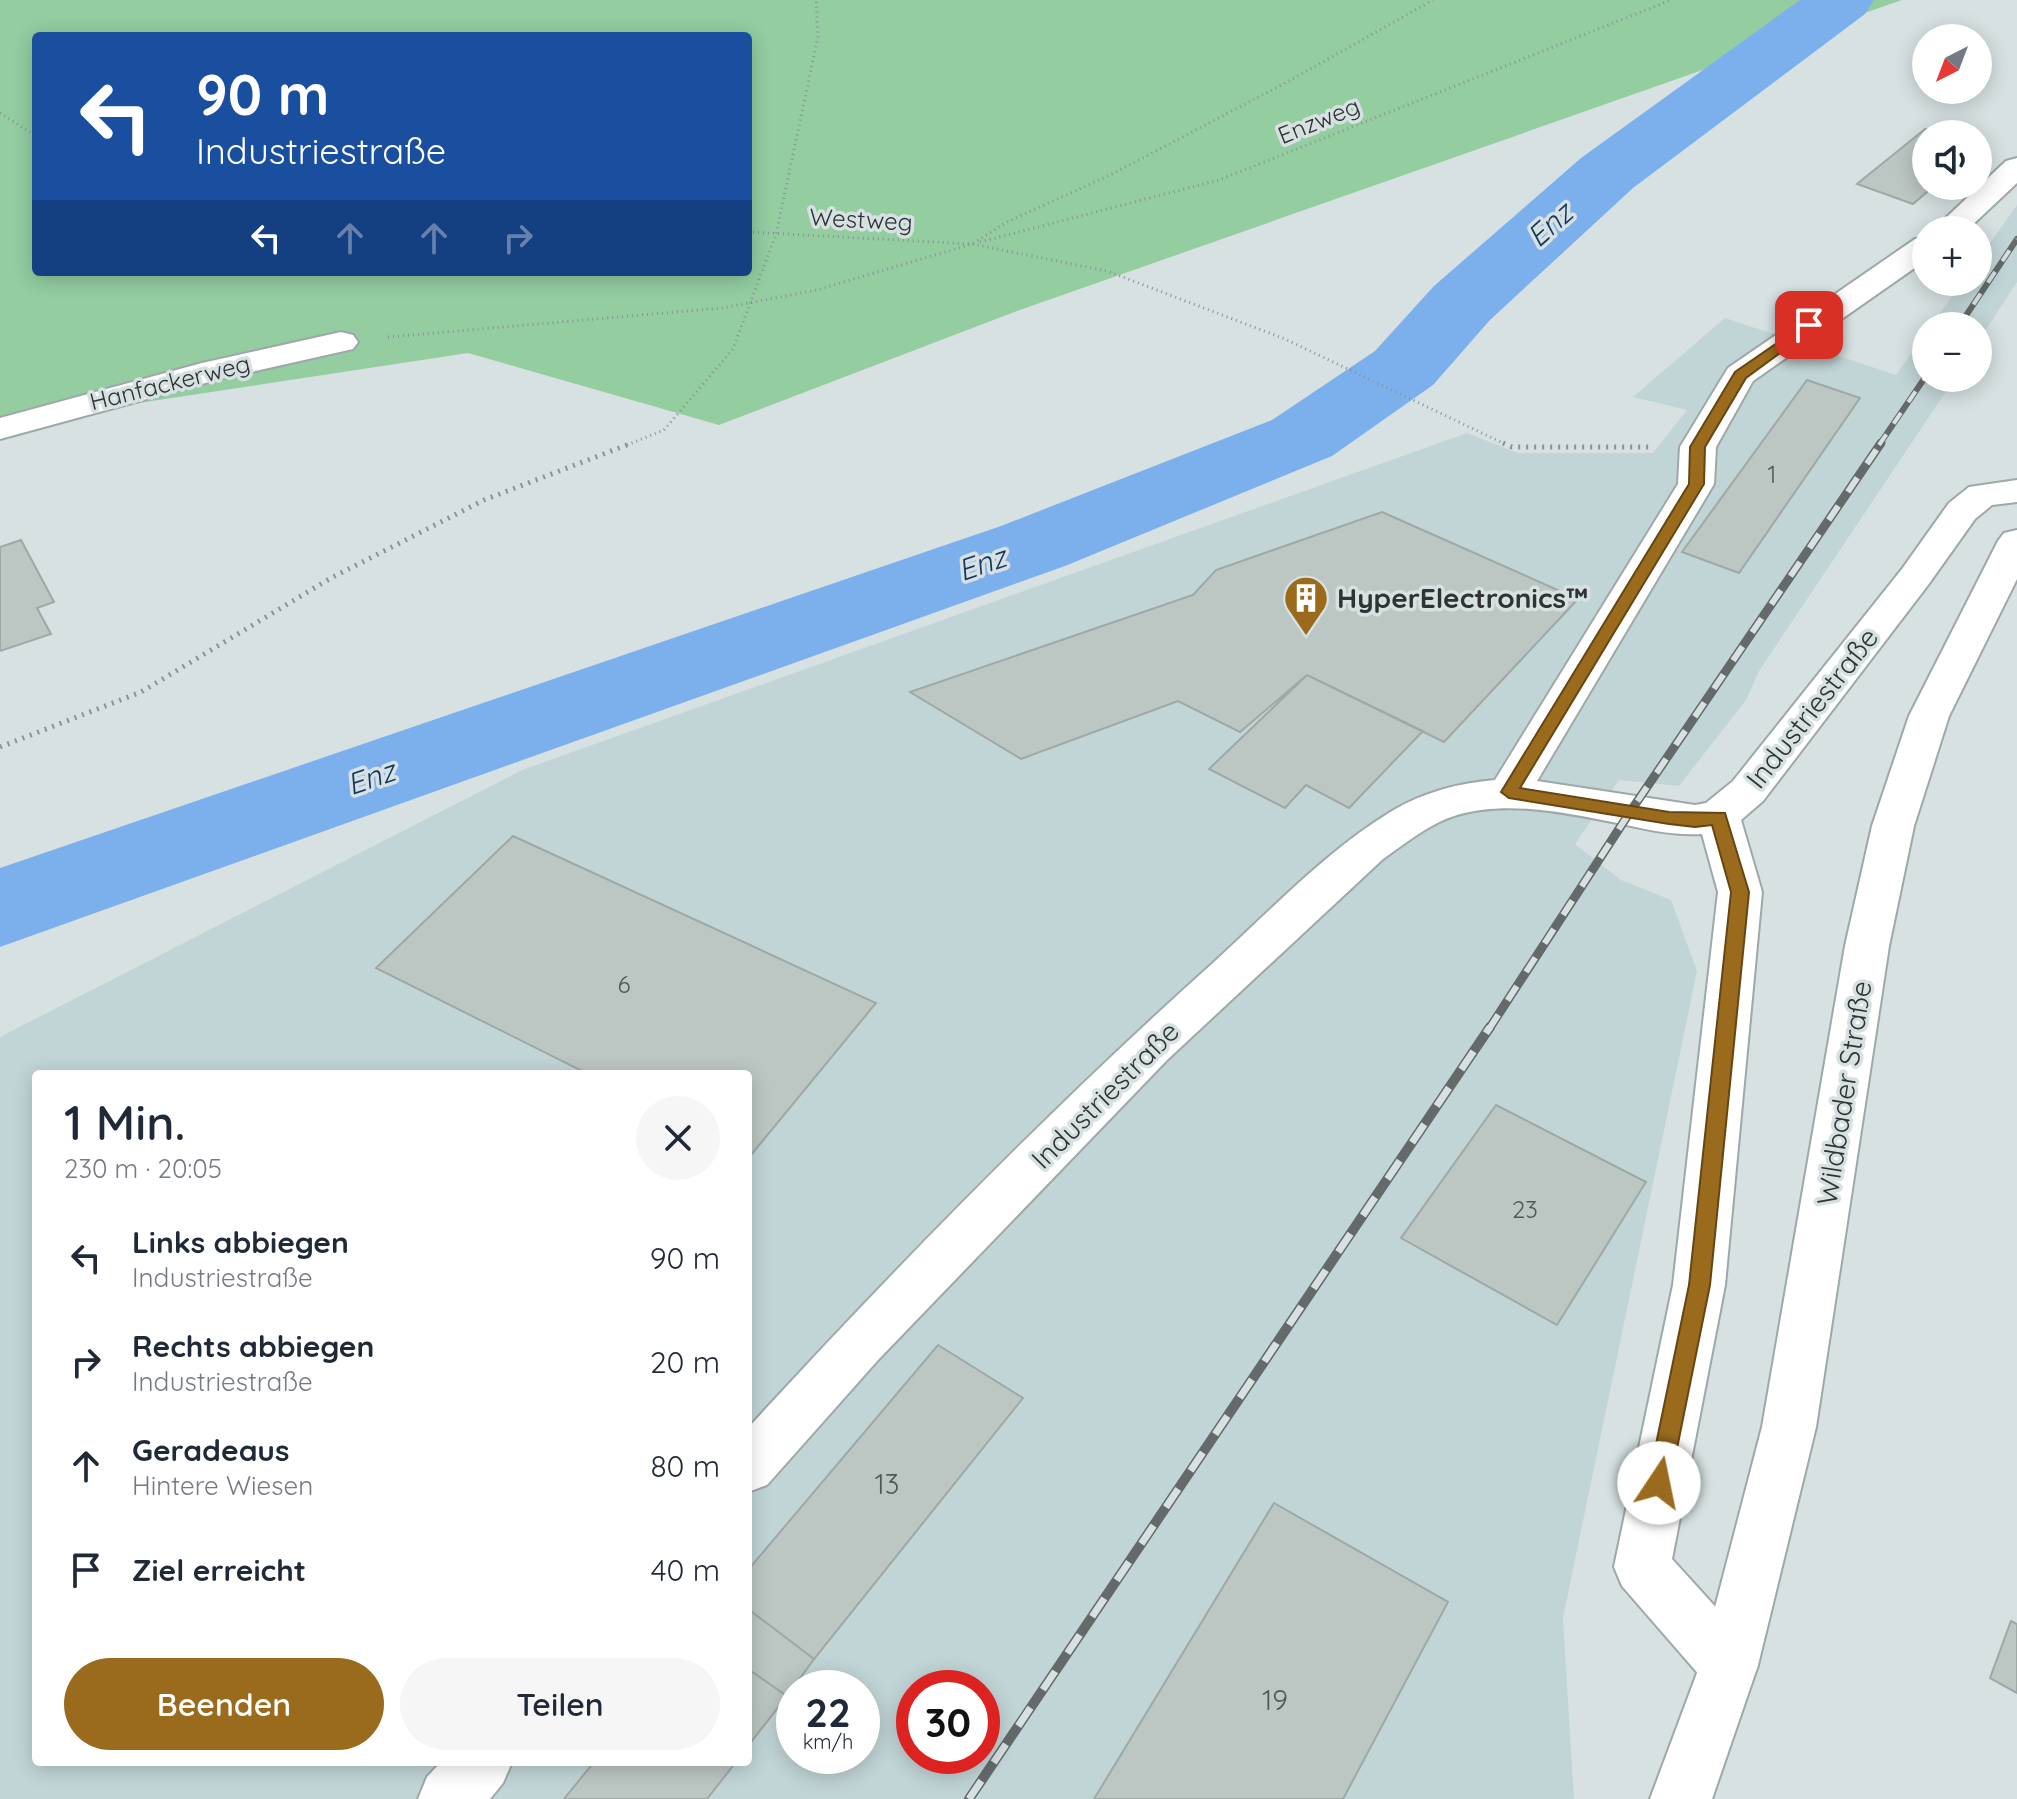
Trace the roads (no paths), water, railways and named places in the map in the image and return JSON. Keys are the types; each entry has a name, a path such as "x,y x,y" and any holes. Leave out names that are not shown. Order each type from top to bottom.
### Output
{"street":[{"path":"1964,216 2017,167"},
{"path":"1509,792 1696,484 1698,447 1740,375 1912,256"},
{"name":"Hanfackerweg","path":"0,429 214,370 341,342"},
{"name":"Industriestraße","path":"752,1463 859,1344 1150,1047 1368,848 1407,822 1449,802 1509,792 1669,818 1695,821 1719,818 1748,791 1915,577 1962,511 1982,495 2017,491"},
{"name":"Wildbader Straße","path":"1681,1799 1729,1665 1789,1427 1867,946 1893,826 1929,716 2017,541"},
{"path":"1719,818 1740,892 1736,939 1699,1285 1642,1567 1729,1665"},
{"path":"449,1799 478,1766"}],"waterway":[{"name":"Enz","path":"0,908 1033,546 1302,438 1404,368 1462,303 1607,173 1842,0"}],"railway":[{"path":"1968,312 2017,239"},
{"path":"1879,445 1915,392"},
{"path":"1489,1029 1630,812 1881,443"},
{"path":"969,1799 1490,1027"}],"place":[{"name":"HyperElectronics™","path":"1306,637"}]}
